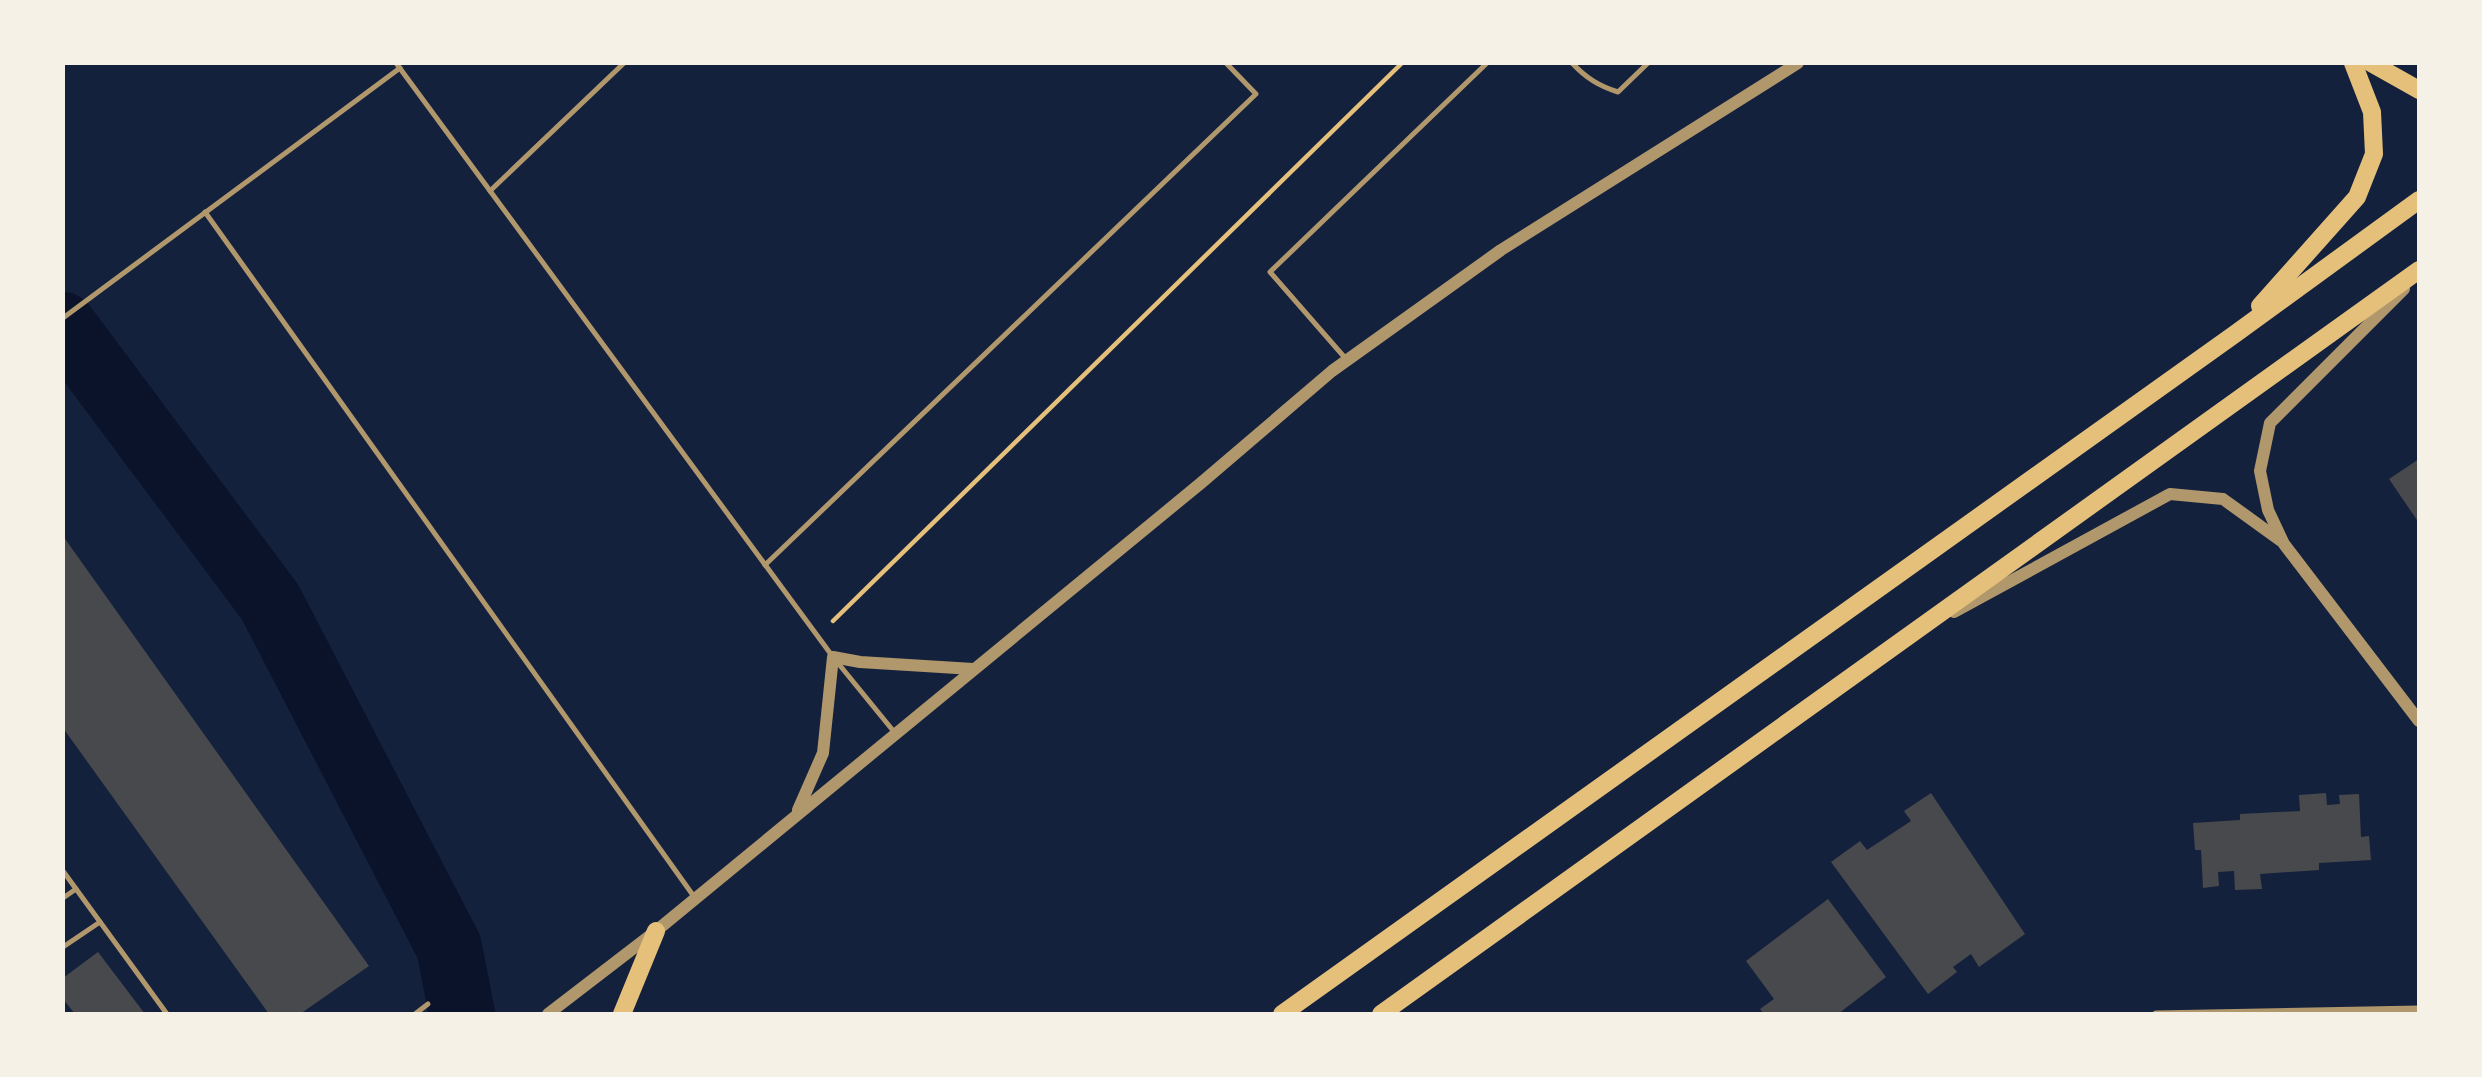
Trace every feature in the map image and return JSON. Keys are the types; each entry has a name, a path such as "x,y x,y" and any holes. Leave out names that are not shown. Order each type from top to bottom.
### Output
{"main road":[{"path":"2235,334 2357,197 2374,154 2372,112 2353,63"},
{"path":"2371,63 2419,90"},
{"path":"1282,1014 2419,200"},
{"path":"1381,1014 2419,272"},
{"path":"622,1014 656,931"}],"street":[{"path":"548,1014 656,931 1201,484 1347,360 1501,250 1798,63"},
{"path":"2419,272 2270,423 2260,471 2268,510 2284,544 2419,721"},
{"path":"1908,637 2170,494 2223,499 2284,544"},
{"path":"797,814 823,753 833,657 860,662 973,669"},
{"path":"2156,1014 2419,1009"}],"lane":[{"path":"491,191 624,63"},
{"path":"765,565 1256,94 1226,63"},
{"path":"1347,360 1270,272 1487,63"},
{"path":"1572,63 1601,87 1618,92 1648,63"},
{"path":"63,318 398,65 817,636 895,733"},
{"path":"205,212 695,898"},
{"path":"63,871 167,1014"},
{"path":"63,898 76,889"},
{"path":"63,947 100,922"},
{"path":"415,1014 428,1004"}],"path":[{"path":"817,636 1402,63"}],"building":[{"path":"2419,459 2419,523 2389,479"},
{"path":"63,536 369,966 300,1014 269,1014 63,728"},
{"path":"1931,793 2025,934 1979,967 1971,954 1953,967 1957,972 1928,994 1831,862 1860,841 1867,850 1911,821 1904,811"},
{"path":"2326,793 2327,805 2340,804 2339,795 2359,794 2361,837 2369,836 2371,860 2319,863 2319,870 2260,874 2262,889 2235,890 2234,871 2218,872 2219,886 2203,888 2201,850 2195,850 2193,823 2240,820 2240,814 2300,811 2299,795"},
{"path":"1828,899 1886,977 1838,1014 1764,1014 1760,1009 1774,999 1746,961"},
{"path":"98,952 145,1014 75,1014 63,999 63,978"}],"waterway":[{"path":"63,325 270,602 449,947 462,1014"}]}
